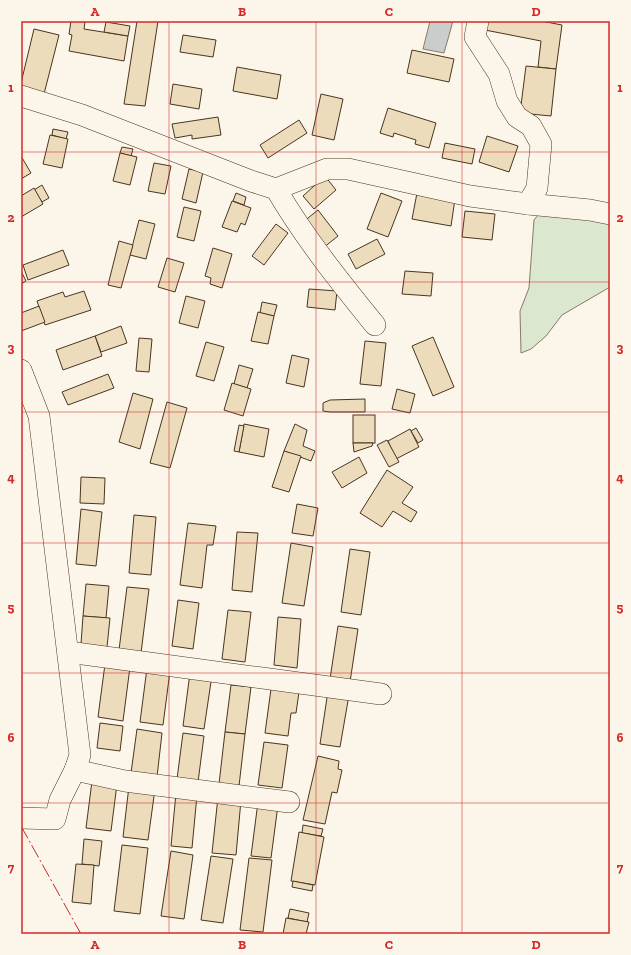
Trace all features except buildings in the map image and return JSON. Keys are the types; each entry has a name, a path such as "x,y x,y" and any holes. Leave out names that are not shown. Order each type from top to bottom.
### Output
{"street":[{"path":"478,21 475,37 499,74 507,101 517,116 531,126 541,144 537,188 528,204"},
{"path":"21,96 82,115 251,181 276,189 327,169 348,169 470,196 528,204 590,210 610,214"},
{"path":"276,189 288,209 344,286 375,325"},
{"path":"21,370 39,416 80,755 75,770 60,800 55,819 21,818"},
{"path":"68,652 381,694"},
{"path":"75,770 125,781 290,802"}],"green space":[{"path":"539,214 610,218 610,287 562,315 546,336 531,349 521,353 520,311 529,288 534,220"}],"shaded area":[{"path":"430,21 453,21 444,53 423,49"}],"power":[{"path":"21,826 81,934"}]}
